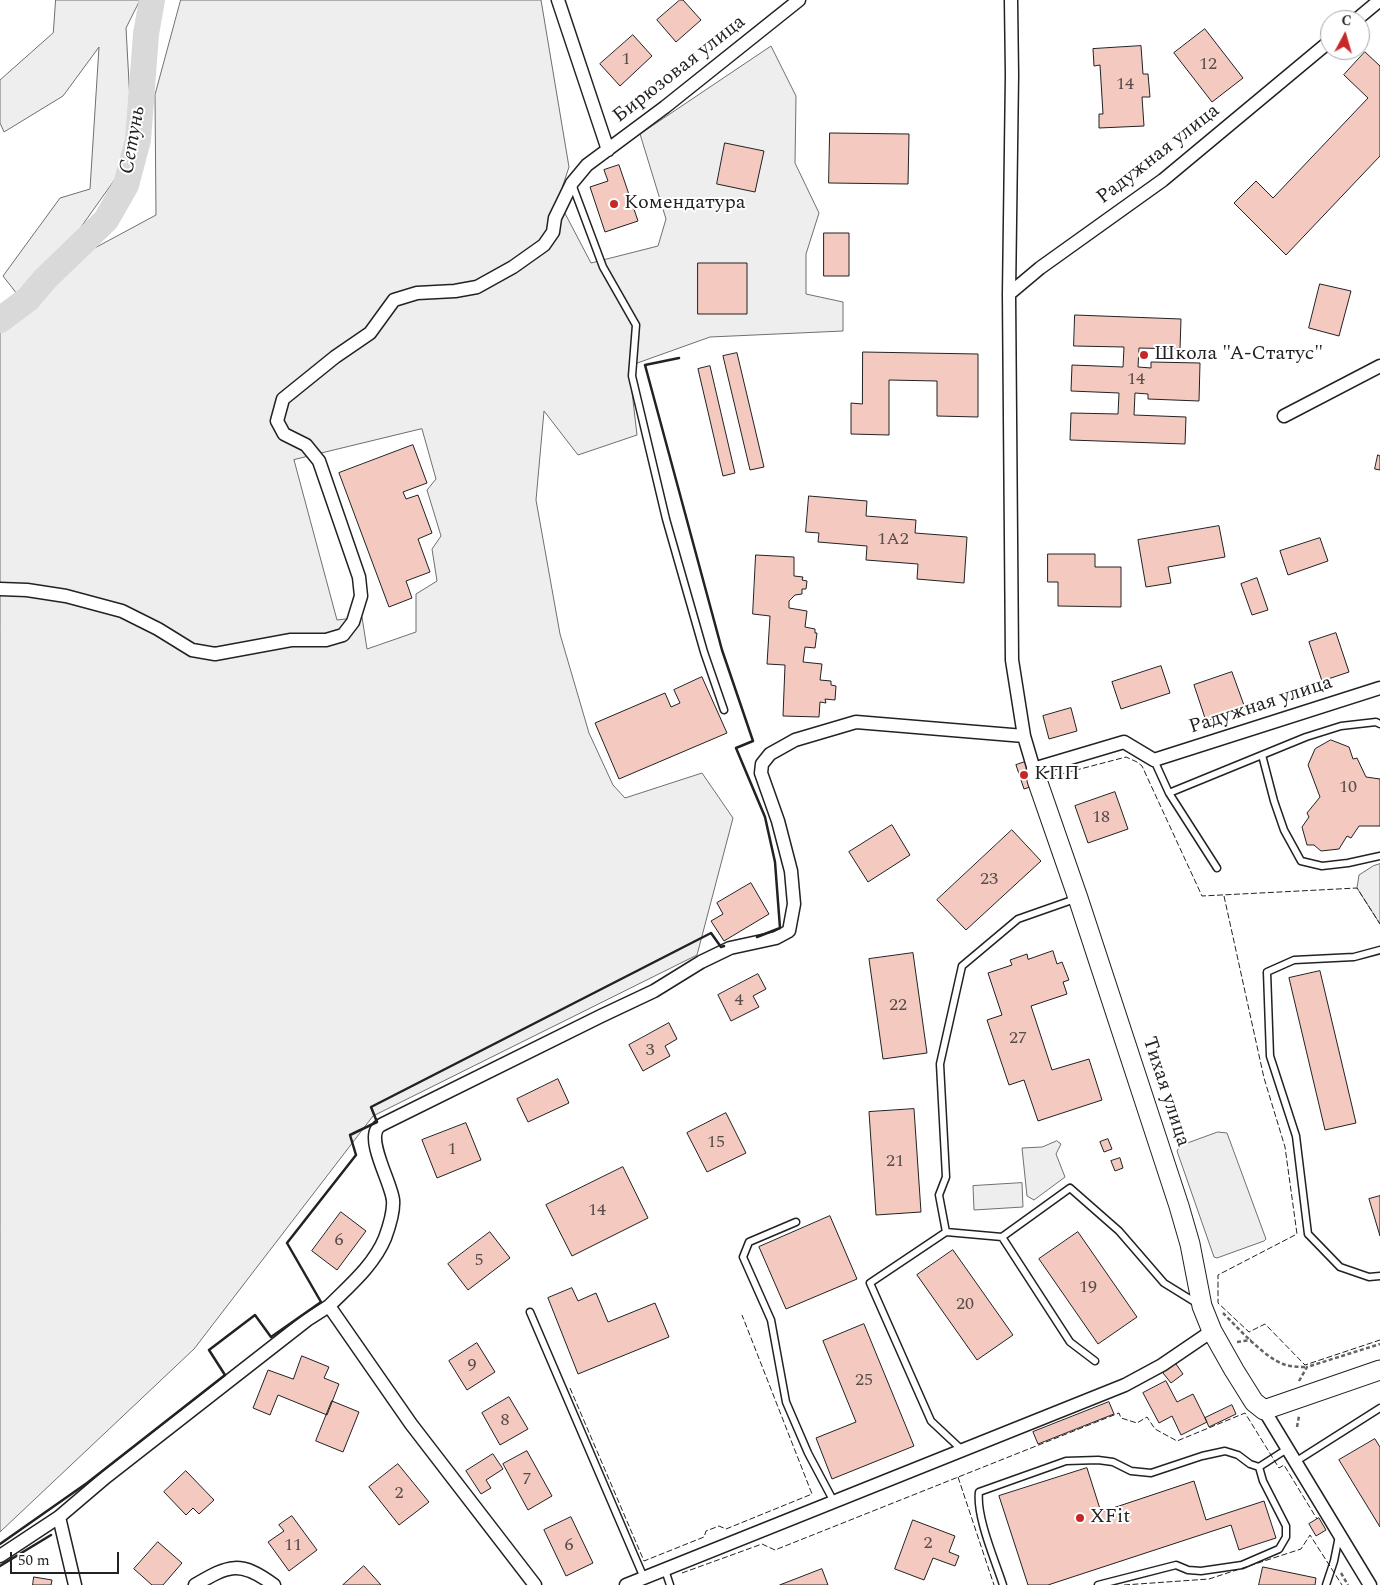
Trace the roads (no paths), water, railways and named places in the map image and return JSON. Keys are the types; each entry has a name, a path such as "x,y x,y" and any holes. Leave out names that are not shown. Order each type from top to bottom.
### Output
{"street":[{"path":"558,0 608,150"},
{"name":"Бирюзовая улица","path":"0,589 27,590 66,596 122,611 158,629 192,650 215,654 291,640 326,640 343,634 353,622 360,596 359,577 319,461 306,445 284,434 277,421 283,399 370,333 394,300 416,293 455,291 477,287 513,267 544,245 553,232 555,218 572,183 587,165 798,0"},
{"path":"1010,0 1012,75 1009,294 1012,660 1024,736 1035,774 1124,742 1154,760"},
{"path":"1368,10 1380,0"},
{"name":"Радужная улица","path":"1009,294 1040,268 1163,180 1320,49"},
{"path":"1284,416 1380,366"},
{"name":"Радужная улица","path":"1154,760 1380,688"},
{"path":"0,1556 59,1516 300,1325 329,1306 360,1275 378,1252 386,1237 393,1201 375,1144 377,1129 382,1124 654,991 701,962 730,948 776,938 789,931 794,904 791,871 778,822 761,773 762,764 770,754 795,740 856,722 1024,736"},
{"name":"Тихая улица","path":"1035,774 1078,898 1179,1206 1190,1244 1200,1301 1212,1331 1254,1402 1264,1410"},
{"path":"329,1306 411,1424 535,1585"},
{"path":"626,1585 1125,1385 1162,1365 1212,1331"},
{"path":"1370,1585 1264,1410 1380,1370"},
{"path":"59,1516 75,1585"},
{"path":"194,1585 229,1567 247,1569 264,1577 274,1585"}],"lane":[{"path":"572,183 604,266 636,325 632,376 666,520 704,652 724,710"},
{"path":"1169,793 1306,737 1341,726 1376,722 1380,724"},
{"path":"1262,755 1284,830 1301,861 1322,866 1348,864 1380,856"},
{"path":"1154,760 1169,793 1216,868"},
{"path":"946,1232 939,1196 946,1176 940,1064 962,966 1018,919 1078,898"},
{"path":"1380,950 1354,957 1294,960 1267,972 1270,1056 1296,1136 1308,1234 1340,1267 1369,1277 1380,1276"},
{"path":"963,1451 931,1421 870,1283 946,1232 1002,1237 1070,1188 1119,1231 1164,1284 1200,1301"},
{"path":"796,1222 749,1242 744,1257 770,1320 786,1402 808,1453 834,1502"},
{"path":"1002,1237 1070,1342 1096,1361"},
{"path":"530,1312 644,1578"},
{"path":"1295,1462 1380,1408"},
{"path":"1259,1467 1287,1449"},
{"path":"1003,1585 984,1524 978,1500 979,1492 1066,1462 1098,1460 1113,1462 1131,1471 1151,1473 1202,1456 1225,1451 1238,1455 1250,1464 1259,1467"},
{"path":"1098,1585 1176,1564 1188,1570 1200,1571 1242,1565 1279,1549 1286,1538 1286,1526 1262,1481 1259,1467"},
{"path":"1326,1585 1339,1535"},
{"path":"665,1570 670,1585"}],"waterway":[{"name":"Сетунь","path":"0,320 28,299 45,279 106,220 126,185 138,140 146,34 152,0"}],"place":[{"name":"Комендатура","path":"614,204"},
{"name":"Школа \"А-Статус\"","path":"1144,355"},
{"name":"КПП","path":"1024,775"},
{"name":"XFit","path":"1080,1518"}]}
